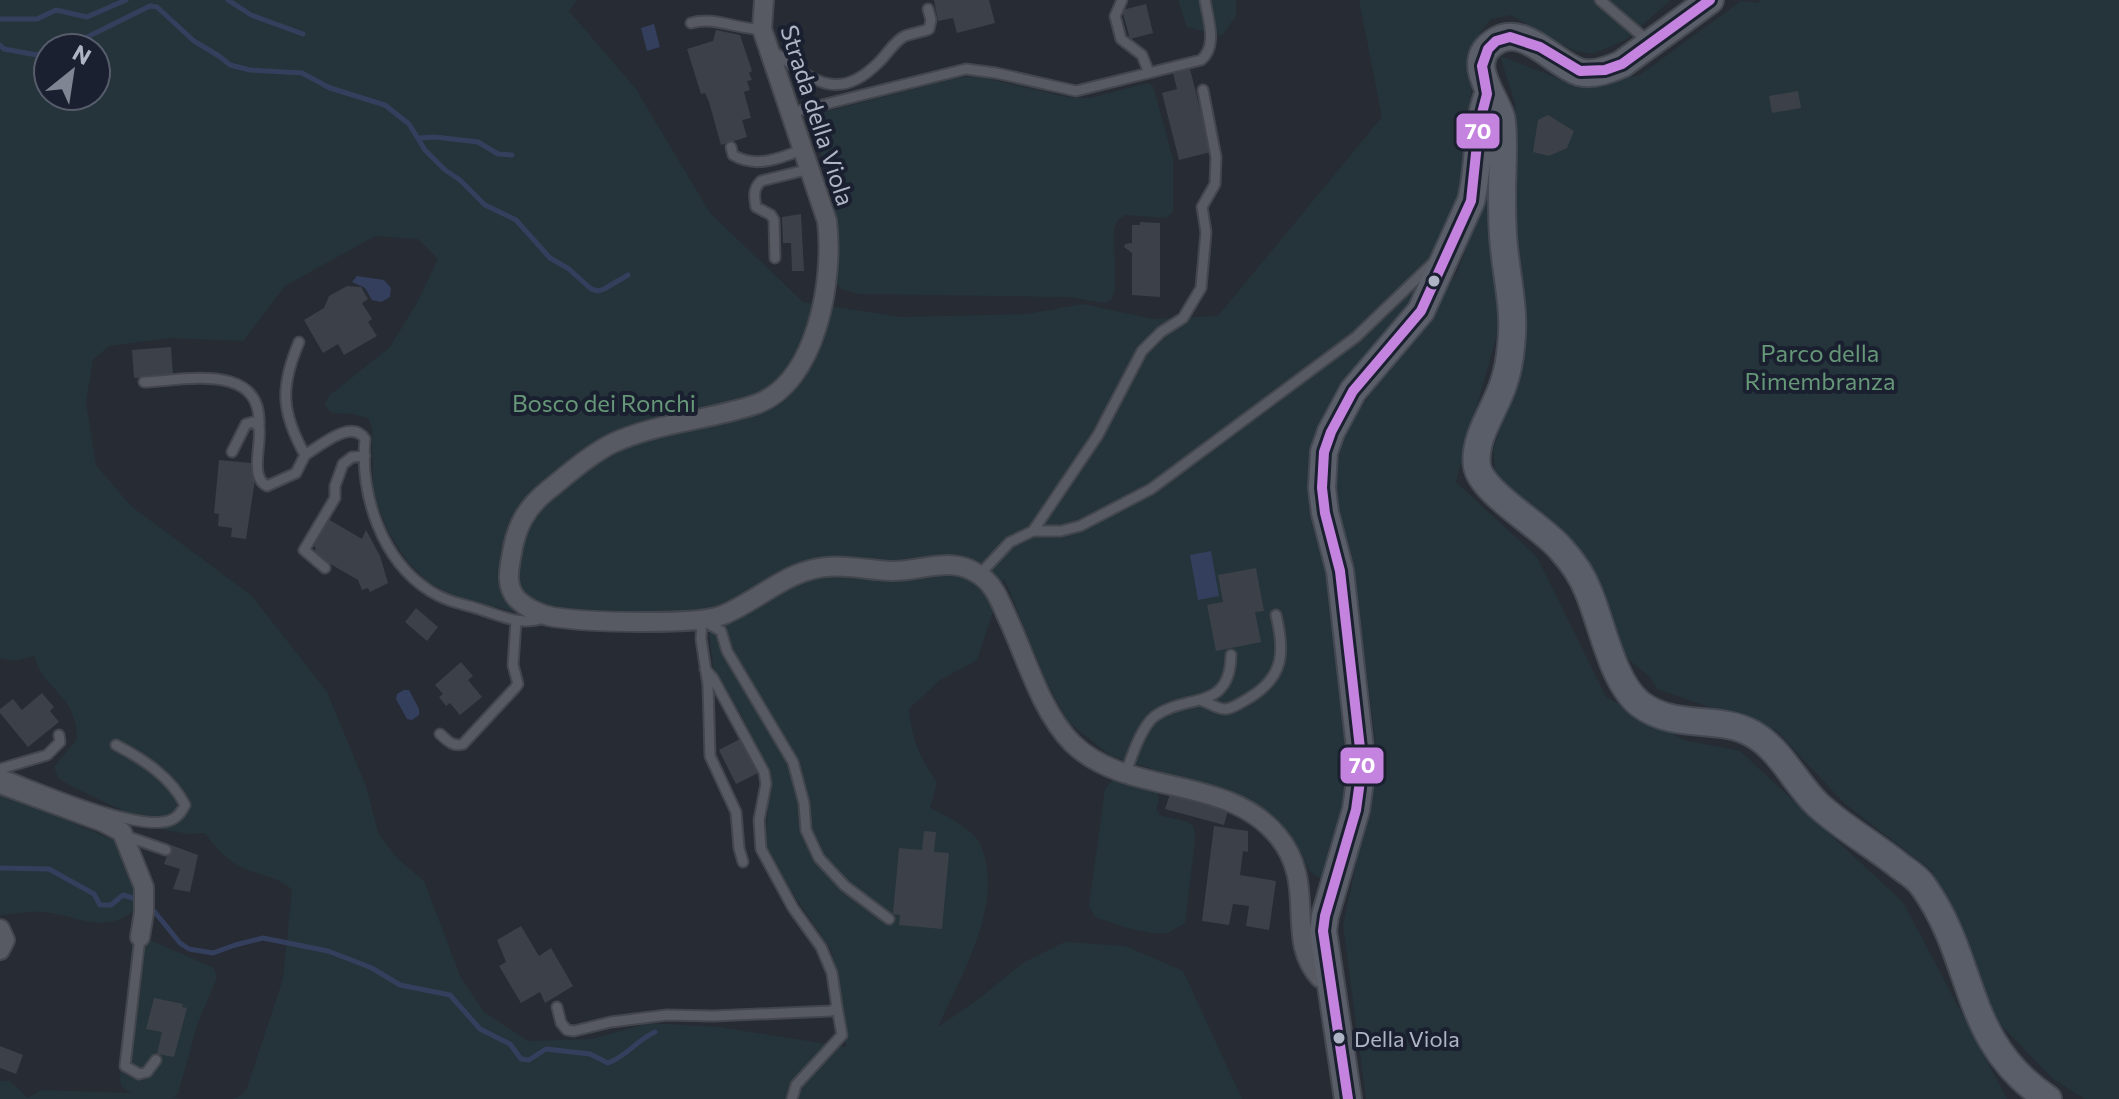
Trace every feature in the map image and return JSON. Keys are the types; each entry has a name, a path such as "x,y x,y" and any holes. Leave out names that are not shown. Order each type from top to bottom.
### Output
{"street":[{"name":"Strada della Viola","path":"764,0 765,38 823,205 830,242 822,311 812,341 796,371 772,397 755,405 669,425 610,445 530,507 513,543 509,584 514,596 527,607 551,616 702,620 722,616 790,578 817,569 842,566 889,571 930,564 954,565 980,574"},
{"path":"1710,0 1622,64 1607,70 1581,72 1516,37 1505,37 1492,43 1485,52 1482,75 1501,117 1503,234 1512,340 1504,384 1479,444 1478,472 1496,494 1536,524 1577,570 1588,589 1625,687 1636,702 1654,713 1679,721 1736,727 1754,734 1771,748 1815,802 1922,884 1953,941 1977,1012 1997,1051 2011,1069 2048,1099"},
{"path":"1348,1099 1324,951 1325,916 1356,810 1362,766 1340,571 1322,488 1324,452 1353,391 1421,311 1451,246 1474,188 1481,114 1488,94"},
{"path":"980,574 999,598 1048,710 1060,729 1086,754 1126,772 1239,805 1274,831 1288,848 1301,882 1305,955 1320,978 1331,980"},
{"path":"0,784 103,822 126,836 144,887 140,937"},
{"path":"0,929 5,940 0,950"}],"lane":[{"path":"1122,0 1118,3 1115,16 1121,39 1142,55 1149,73"},
{"path":"790,113 966,69 1076,91 1201,60 1209,54 1211,45 1205,0"},
{"path":"1600,0 1651,43"},
{"path":"691,23 702,20 765,38 817,82 837,86 866,73 905,36 929,29 931,20 928,9"},
{"path":"1033,531 1098,435 1142,351 1161,332 1183,318 1201,288 1206,232 1202,207 1215,184 1216,157 1203,90"},
{"path":"731,147 733,155 743,161 763,162 804,149"},
{"path":"775,258 774,220 756,207 756,186 761,181 810,169"},
{"path":"980,574 1010,542 1033,531 1061,531 1080,526 1151,489 1356,337 1451,246"},
{"path":"299,342 286,379 285,396 287,417 305,455"},
{"path":"144,382 200,379 236,382 256,398 260,411 257,476 267,486 296,473 305,455 342,433 354,429 361,432 365,439 365,456 352,457 343,464 335,486 335,498 304,550 325,568"},
{"path":"232,452 246,424 253,422 259,427"},
{"name":"Strada della Viola","path":"365,456 368,503 397,559 411,576 429,591 453,603 516,621 531,623 551,616"},
{"path":"1202,701 1229,709 1266,687 1279,663 1281,649 1276,615"},
{"path":"743,862 736,812 710,756 702,620 721,631 727,651 793,762 804,803 806,830 819,858 845,886 889,919"},
{"path":"440,734 450,743 457,746 463,744 518,684 513,665 516,621"},
{"path":"1126,772 1153,718 1202,701 1222,689 1229,677 1231,655"},
{"path":"705,669 713,678 764,772 766,784 759,820 761,849 793,908 821,947 832,973 842,1035 796,1085 792,1099"},
{"path":"0,771 47,755 60,742 59,735"},
{"path":"0,771 120,818 158,823 172,820 181,813 185,805 170,784 141,758 116,745"},
{"path":"126,836 166,850"},
{"path":"140,937 125,1066 139,1074 147,1072 156,1060"},
{"path":"557,1007 561,1023 567,1030 574,1031 611,1022 667,1015 831,1011 837,1007"}],"green space":[{"name":"Bosco dei Ronchi","path":"0,0 577,0 569,11 636,89 710,213 803,302 901,317 1027,314 1083,304 1153,319 1218,316 1382,117 1359,0 1671,0 1625,40 1593,54 1572,50 1511,15 1491,19 1475,40 1464,185 1419,297 1385,343 1348,377 1311,444 1312,516 1321,530 1330,564 1353,774 1326,878 1317,877 1309,870 1295,844 1269,814 1236,795 1111,756 1068,722 1046,681 1004,578 977,660 940,680 909,709 917,747 937,782 930,808 958,823 976,838 987,866 988,889 977,938 938,1027 1023,963 1065,942 1125,946 1183,971 1242,1099 232,1099 242,1095 247,1088 283,979 292,890 281,882 235,864 204,833 164,830 58,778 54,767 77,739 71,711 38,667 35,656 14,661 0,658","holes":["375,236 418,239 438,259 417,303 390,347 330,395 324,405 332,413 368,418 372,428 373,492 387,529 406,560 427,581 451,595 526,615 566,609 712,625 709,633 714,672 741,715 771,774 765,844 775,867 831,950 844,1017 846,1047 719,1027 649,1023 592,1039 528,1041 484,1012 461,978 424,881 397,858 378,833 366,786 327,692 252,596 131,506 96,465 86,403 93,360 109,346 169,338 243,341 285,286"]},
{"path":"1178,0 1236,0 1236,16 1222,36 1187,27"},
{"name":"Parco della Rimembranza","path":"1761,0 2119,0 2119,1099 2085,1099 2053,1079 1998,1022 1932,871 1844,803 1776,730 1657,689 1650,677 1623,655 1528,507 1495,473 1493,450 1504,416 1523,303 1516,216 1515,103 1500,56 1583,88 1640,75 1741,1 1757,3"},
{"path":"975,76 1067,97 1090,98 1148,83 1153,86 1173,159 1173,212 1166,218 1125,215 1118,220 1114,228 1115,290 1112,299 1105,303 1068,297 859,294 841,289 835,281 837,231 831,190 812,120 817,114 956,78"},
{"path":"1490,135 1499,327 1456,482 1537,557 1606,697 1684,740 1740,751 1903,902 2007,1099 1366,1099 1343,925 1378,763 1360,619 1334,505 1336,476 1344,431 1457,273 1480,211"},
{"path":"1120,779 1157,792 1159,800 1156,809 1159,815 1188,822 1194,827 1185,923 1168,933 1150,933 1124,927 1095,917 1089,906 1105,789 1112,781"},
{"path":"0,792 118,842 135,877 138,907 126,916 104,923 44,912 0,916"},
{"path":"145,938 214,968 217,978 198,1022 178,1094 173,1097 182,1099 0,1099 0,1081 10,1081 28,1098 41,1090 131,1093 122,1087 120,1081 132,941"}],"water":[{"path":"654,24 660,47 647,51 641,28"},
{"path":"357,276 384,280 391,288 390,297 381,302 372,300 365,288 352,282"},
{"path":"1211,551 1219,596 1198,600 1190,555"},
{"path":"409,690 419,709 419,715 412,720 407,719 396,699 397,694"}],"building":[{"path":"934,0 989,0 995,23 957,33 953,18 938,21"},
{"path":"1146,4 1153,33 1130,39 1122,10"},
{"path":"716,30 740,35 752,71 749,73 752,80 747,81 750,90 744,92 751,118 742,120 747,137 721,145 709,102 705,93 701,94 687,49 713,41"},
{"path":"1190,69 1211,152 1179,160 1162,93 1177,89 1173,73"},
{"path":"1798,91 1801,108 1772,113 1769,96"},
{"path":"1548,115 1574,131 1567,148 1549,156 1533,152 1538,120"},
{"path":"801,214 804,271 792,271 791,243 783,243 782,217"},
{"path":"1140,222 1160,223 1160,297 1132,295 1132,253 1124,247 1132,243 1132,225 1140,225"},
{"path":"347,286 361,287 368,299 362,303 372,319 368,322 377,336 344,355 338,344 323,353 304,320 324,308 329,296"},
{"path":"171,347 173,375 134,378 132,350"},
{"path":"219,460 251,463 251,472 256,473 246,539 231,537 232,528 218,526 219,514 214,513"},
{"path":"328,519 362,539 366,530 380,556 388,583 370,592 368,588 362,590 358,580 313,554 316,548 313,546"},
{"path":"1256,568 1264,611 1255,612 1261,642 1216,651 1207,605 1223,602 1218,575"},
{"path":"416,608 438,627 427,641 405,622"},
{"path":"461,662 473,676 468,680 482,697 460,715 450,703 446,706 439,697 443,694 435,685"},
{"path":"42,693 54,707 50,711 59,722 28,747 0,709 13,699 22,710"},
{"path":"740,739 758,773 736,784 719,750"},
{"path":"1170,794 1228,810 1224,825 1165,809"},
{"path":"1214,826 1248,831 1248,852 1243,851 1240,875 1276,881 1269,930 1246,926 1249,906 1233,904 1229,925 1202,921"},
{"path":"924,831 936,832 934,852 949,853 942,929 899,925 900,915 893,914 899,848 922,850"},
{"path":"171,845 198,855 190,892 173,889 180,869 164,864"},
{"path":"521,926 539,956 551,948 573,986 545,1003 540,992 521,1003 499,966 506,962 497,940"},
{"path":"154,998 183,1004 182,1007 187,1008 174,1057 157,1054 162,1032 146,1029"},
{"path":"0,1046 23,1055 16,1074 0,1068"}],"waterway":[{"path":"0,19 37,19 56,10 87,17 126,0"},
{"path":"228,0 251,15 303,34"},
{"path":"97,32 150,6 157,7 194,41 230,65 250,70 302,73 330,88 385,105 409,124 425,150 445,170 485,205 516,220 550,258 569,269 591,289 604,289 628,275"},
{"path":"0,45 4,49 32,54"},
{"path":"418,138 478,142 498,154 512,155"},
{"path":"0,868 49,869 94,894 100,905 111,905 123,895 139,900"},
{"path":"149,905 180,943 189,949 213,953 263,938 328,951 372,968 400,985 450,995 480,1029 510,1044 521,1059 529,1060 546,1049 590,1054 608,1063 655,1032"}],"transit line":[{"name":"70","path":"1348,1099 1323,931 1356,810 1362,766 1340,571 1325,513 1322,488 1324,452 1353,391 1421,311 1471,201 1479,125 1487,94 1482,66 1488,49 1496,41 1510,37 1540,47 1580,71 1605,70 1622,64 1710,0"}],"place":[{"name":"Della Viola","path":"1339,1038"}]}
